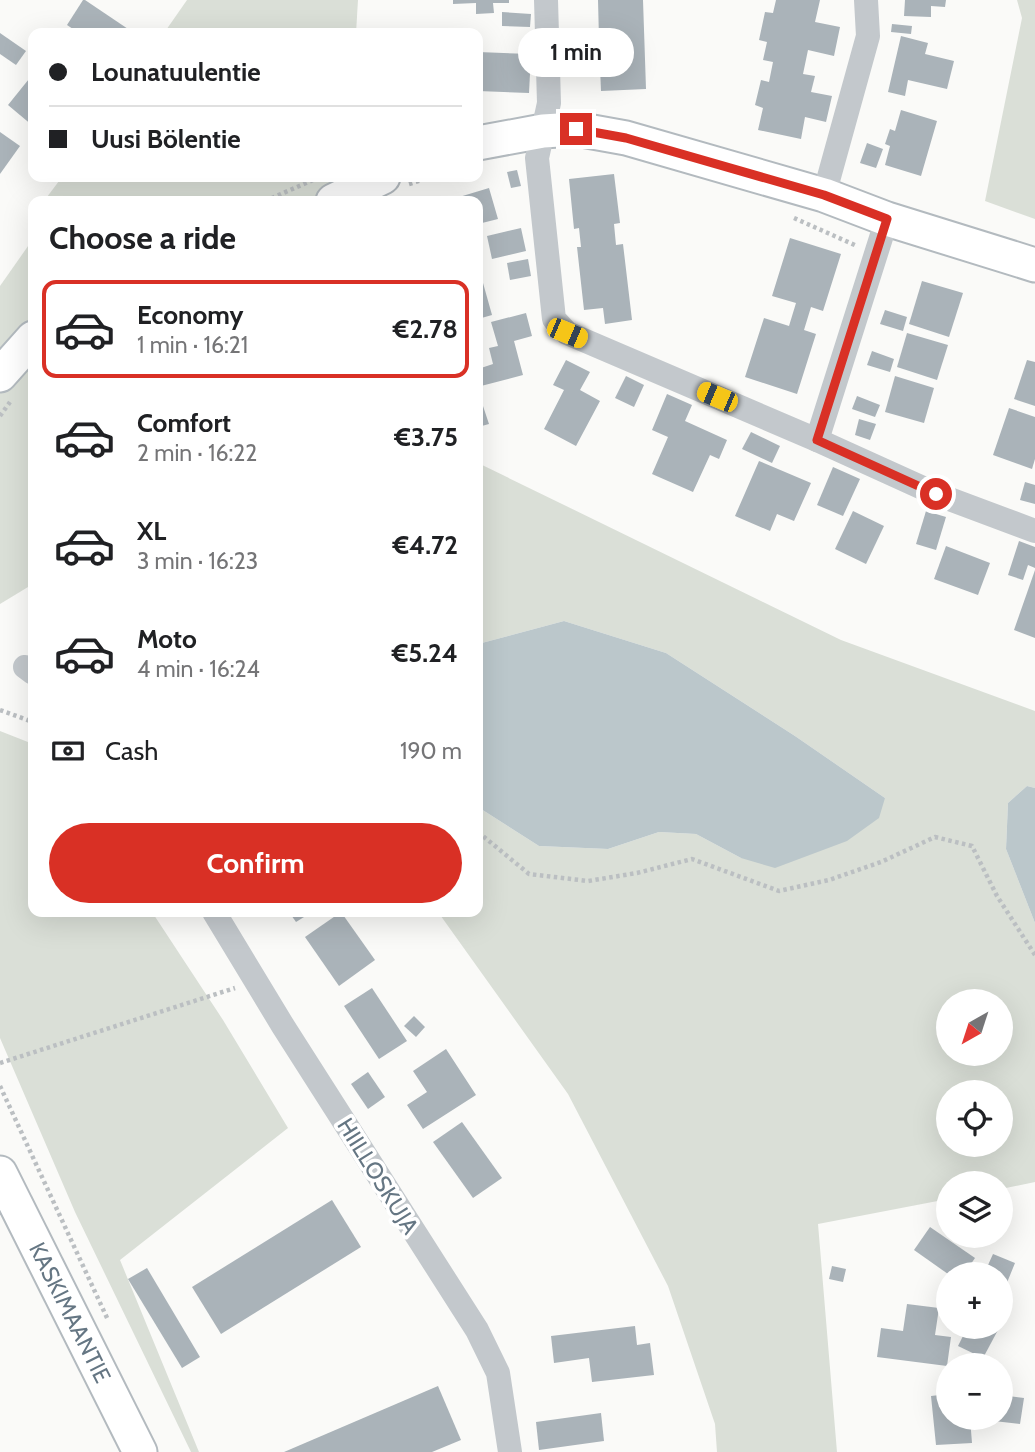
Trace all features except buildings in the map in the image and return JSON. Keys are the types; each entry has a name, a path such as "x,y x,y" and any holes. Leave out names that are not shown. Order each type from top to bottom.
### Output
{"street":[{"path":"546,0 549,103 537,158 554,319 567,333 936,494 1035,531"},
{"path":"824,195 869,36 866,0"},
{"path":"483,142 542,131 576,129 626,138 824,195 887,219 1035,265"},
{"path":"343,196 373,182"},
{"path":"817,440 887,219"},
{"path":"0,375 28,344"},
{"name":"HIILLOSKUJA","path":"217,917 477,1330 498,1373 510,1452"},
{"name":"KASKIMAANTIE","path":"0,1173 139,1452"}],"path":[{"path":"276,196 309,182"},
{"path":"0,710 28,720"},
{"path":"483,836 529,874 588,881 637,873 692,859 779,891 829,880 881,862 935,837 972,846 997,896 1035,955"},
{"path":"0,1062 256,981"},
{"path":"0,1086 110,1324"}],"shaded area":[{"path":"187,0 358,0 356,28 167,28"},
{"path":"1017,0 1035,0 1035,219 985,201 1022,18"},
{"path":"58,182 344,182 342,196 48,196"},
{"path":"28,246 28,587 0,604 0,286"},
{"path":"483,465 841,640 1035,711 1035,788 1027,786 1008,803 1006,849 1035,923 1035,1182 1013,1187 1013,1171 936,1171 936,1201 818,1224 837,1452 717,1452 715,1424 668,1286 568,1094 442,917 483,917 483,810 539,846 608,849 659,832 696,834 741,858 885,798 666,653 564,621 483,643"},
{"path":"564,621 666,653 885,798 879,818 847,841 775,868 741,858 696,834 659,832 608,849 539,846 483,810 483,643"},
{"path":"0,731 28,742 28,917 155,917 223,1020 288,1128 120,1260 199,1452 191,1452 75,1212 0,1038"},
{"path":"1027,786 1035,788 1035,923 1006,849 1008,803"}],"route":[{"path":"576,129 626,138 824,195 887,219 817,440 936,494"}]}
